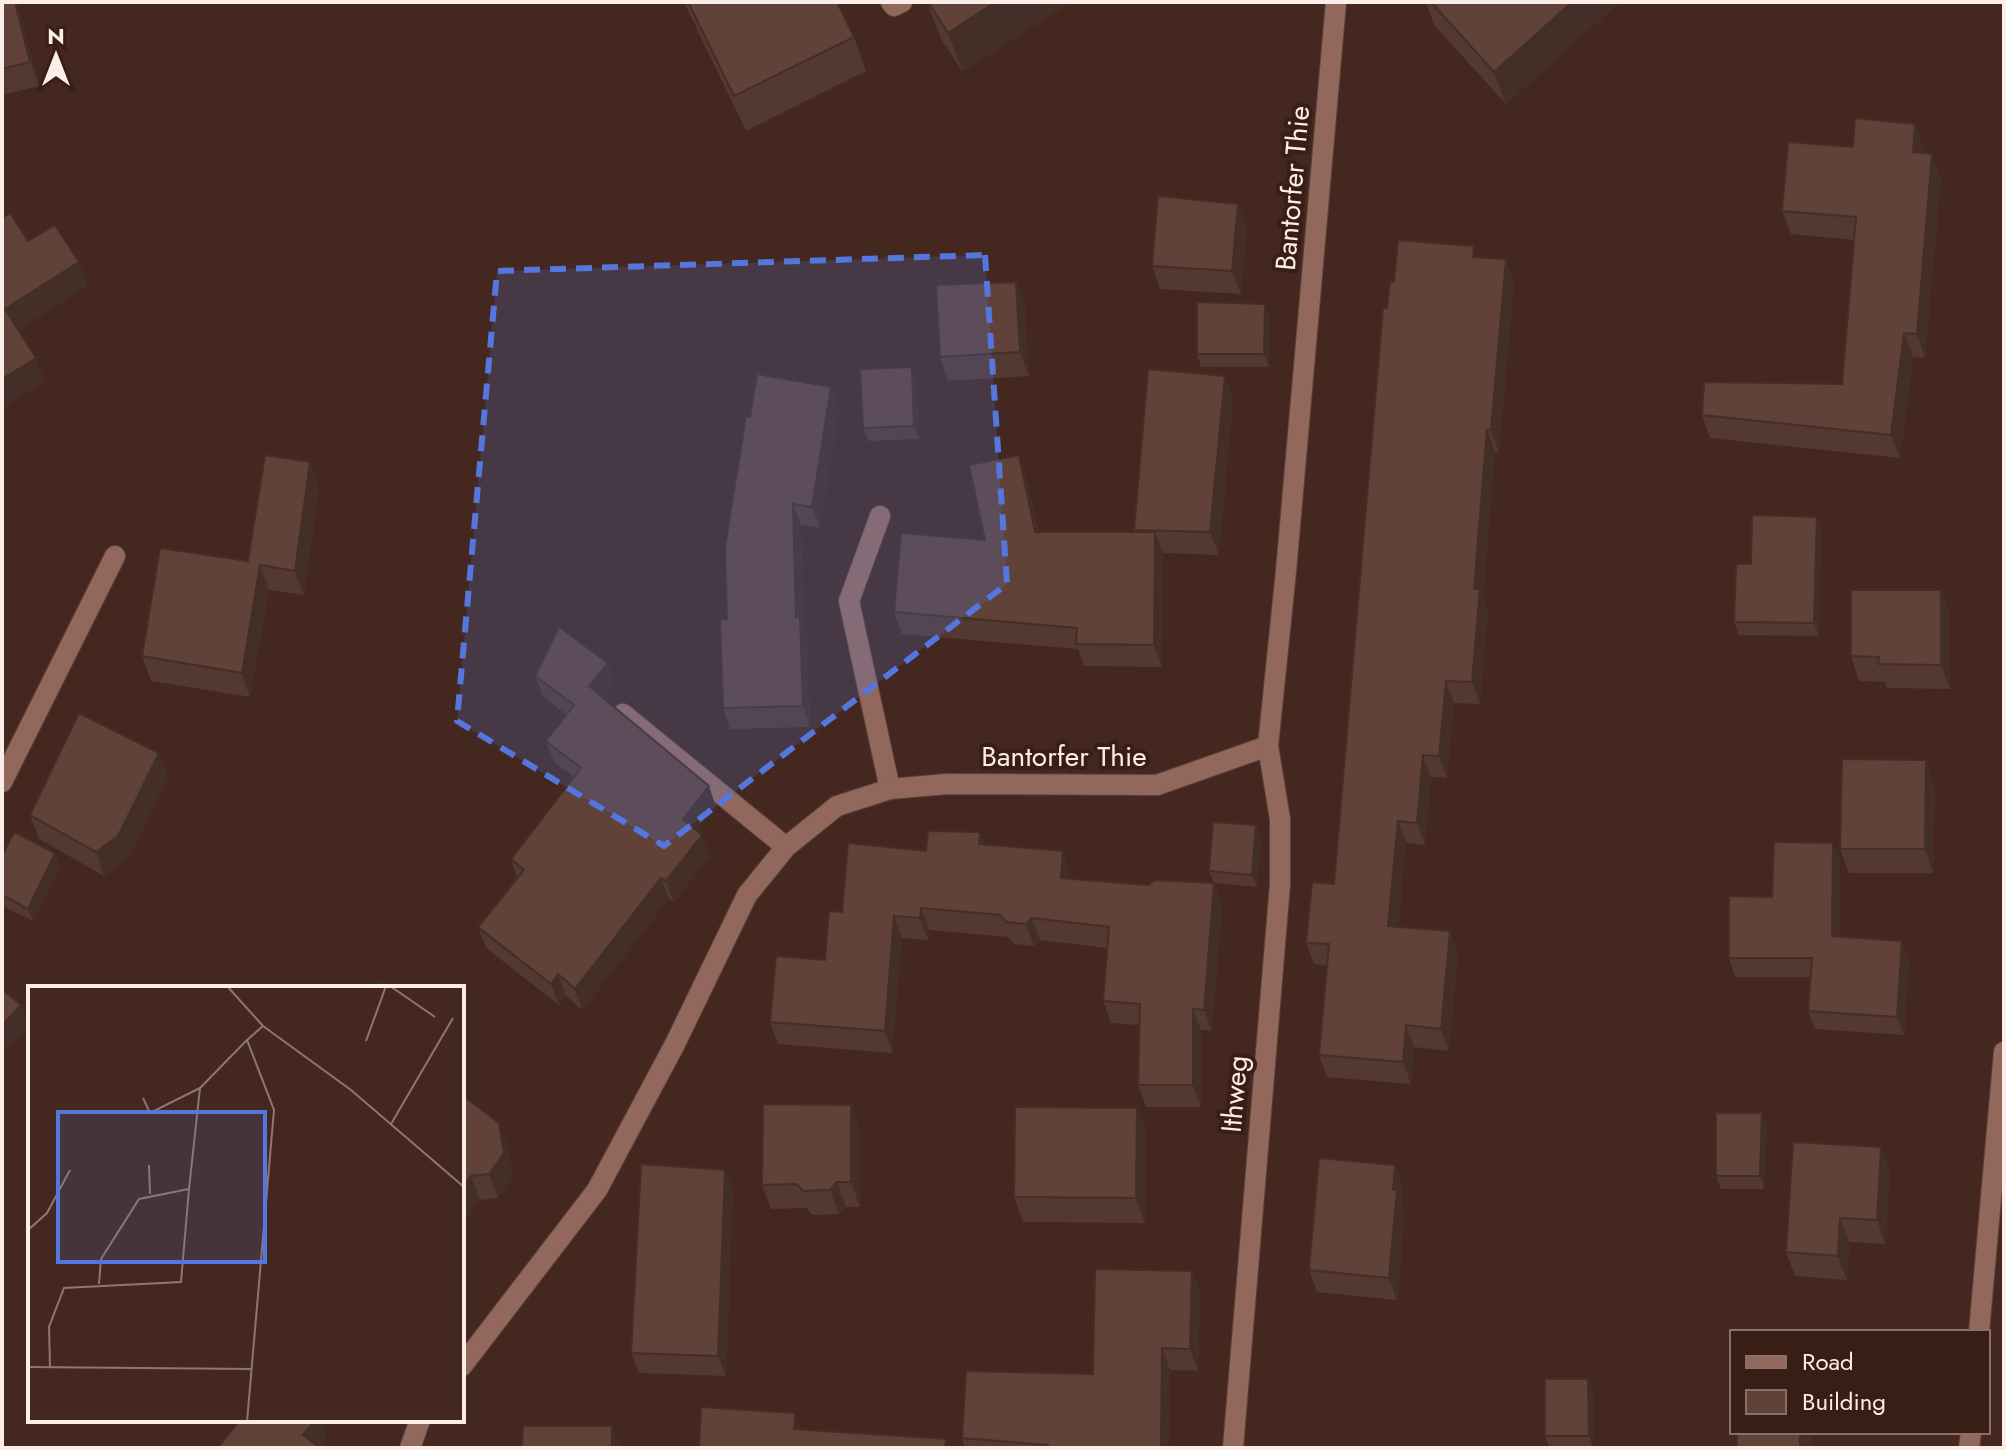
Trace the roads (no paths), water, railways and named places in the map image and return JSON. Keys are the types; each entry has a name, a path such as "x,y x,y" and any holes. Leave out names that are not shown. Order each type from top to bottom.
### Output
{"street":[{"path":"891,2 894,6 902,2"},
{"name":"Bantorfer Thie","path":"464,1363 597,1190 675,1044 747,895 786,847 837,806 890,789 947,784 1157,785 1268,746 1336,2"},
{"path":"880,516 849,601 890,789"},
{"path":"2,782 115,556"},
{"path":"623,714 786,847"},
{"name":"Ithweg","path":"1233,1448 1280,884 1280,819 1268,746"},
{"path":"1979,1330 2004,1052"},
{"path":"410,1448 419,1422"}]}
